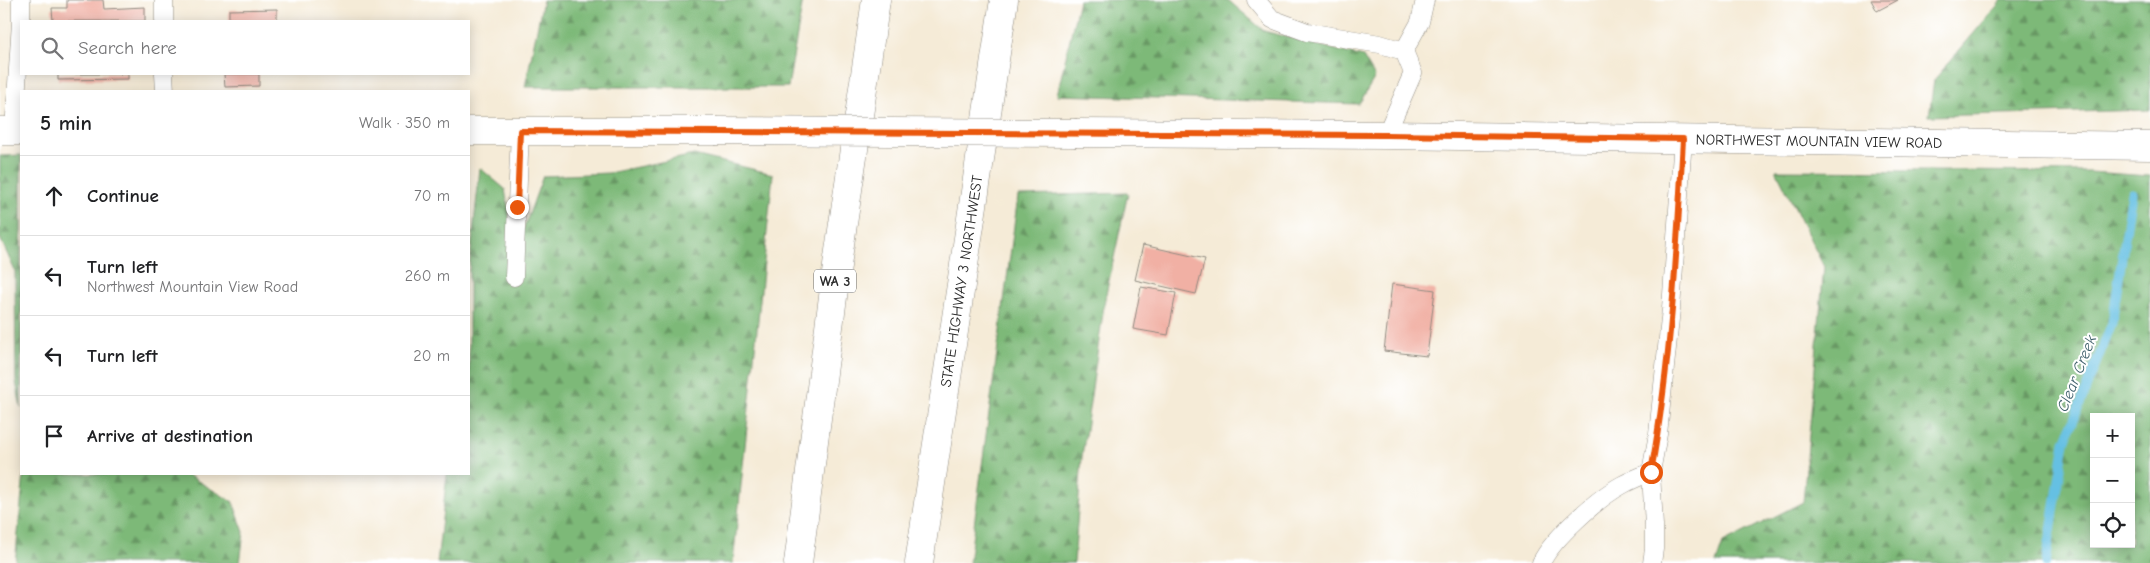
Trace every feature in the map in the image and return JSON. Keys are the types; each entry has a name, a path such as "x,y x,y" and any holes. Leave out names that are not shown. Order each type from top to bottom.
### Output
{"main road":[{"name":"WA 3","path":"798,563 839,251 876,0"},
{"name":"STATE HIGHWAY 3 NORTHWEST","path":"919,563 1004,0"},
{"path":"989,98 1013,0"},
{"name":"NORTHWEST MOUNTAIN VIEW ROAD","path":"470,131 1386,135 2150,146"}],"lane":[{"path":"21,0 21,20"},
{"path":"164,0 164,20"},
{"path":"1256,0 1272,19 1308,32 1404,50"},
{"path":"1404,50 1420,22 1425,0"},
{"path":"12,131 20,34"},
{"path":"1386,135 1413,73 1404,50"},
{"path":"164,75 165,90"},
{"path":"514,278 520,131"},
{"path":"1652,563 1654,526 1651,472 1658,434 1671,309 1683,139"},
{"path":"1541,563 1560,537 1600,499 1622,485 1651,472"}],"green space":[{"path":"543,0 803,0 788,87 525,87"},
{"path":"1079,0 1228,0 1264,31 1363,57 1375,77 1359,104 1057,95"},
{"path":"2002,0 2150,0 2150,110 1929,116 1934,80"},
{"path":"20,155 20,403 16,381 15,271 0,238 0,156"},
{"path":"694,155 773,174 733,563 437,563 447,475 470,475 470,261 480,168 505,189 515,252 543,176 609,173"},
{"path":"1776,170 2090,172 2150,176 2150,563 1716,563 1723,543 1803,502 1824,267"},
{"path":"1128,193 1105,299 1082,457 1074,563 969,563 1018,196"},
{"path":"24,475 188,475 233,502 244,532 240,563 15,563"}],"building":[{"path":"67,0 103,0 104,9 145,7 145,20 53,20 52,8 67,8"},
{"path":"1871,0 1898,0 1877,11"},
{"path":"277,9 277,20 229,20 229,10"},
{"path":"58,75 128,75 128,79 58,80"},
{"path":"224,75 259,75 259,86 225,87"},
{"path":"1143,245 1205,259 1196,294 1135,280"},
{"path":"1392,284 1435,290 1427,356 1384,351"},
{"path":"1141,287 1176,293 1168,335 1133,329"}],"waterway":[{"name":"Clear Creek","path":"2046,563 2065,442 2112,323 2132,193"}],"route":[{"path":"517,207 520,131 1386,135 1683,139 1679,217 1671,309 1658,434 1651,472"}]}
